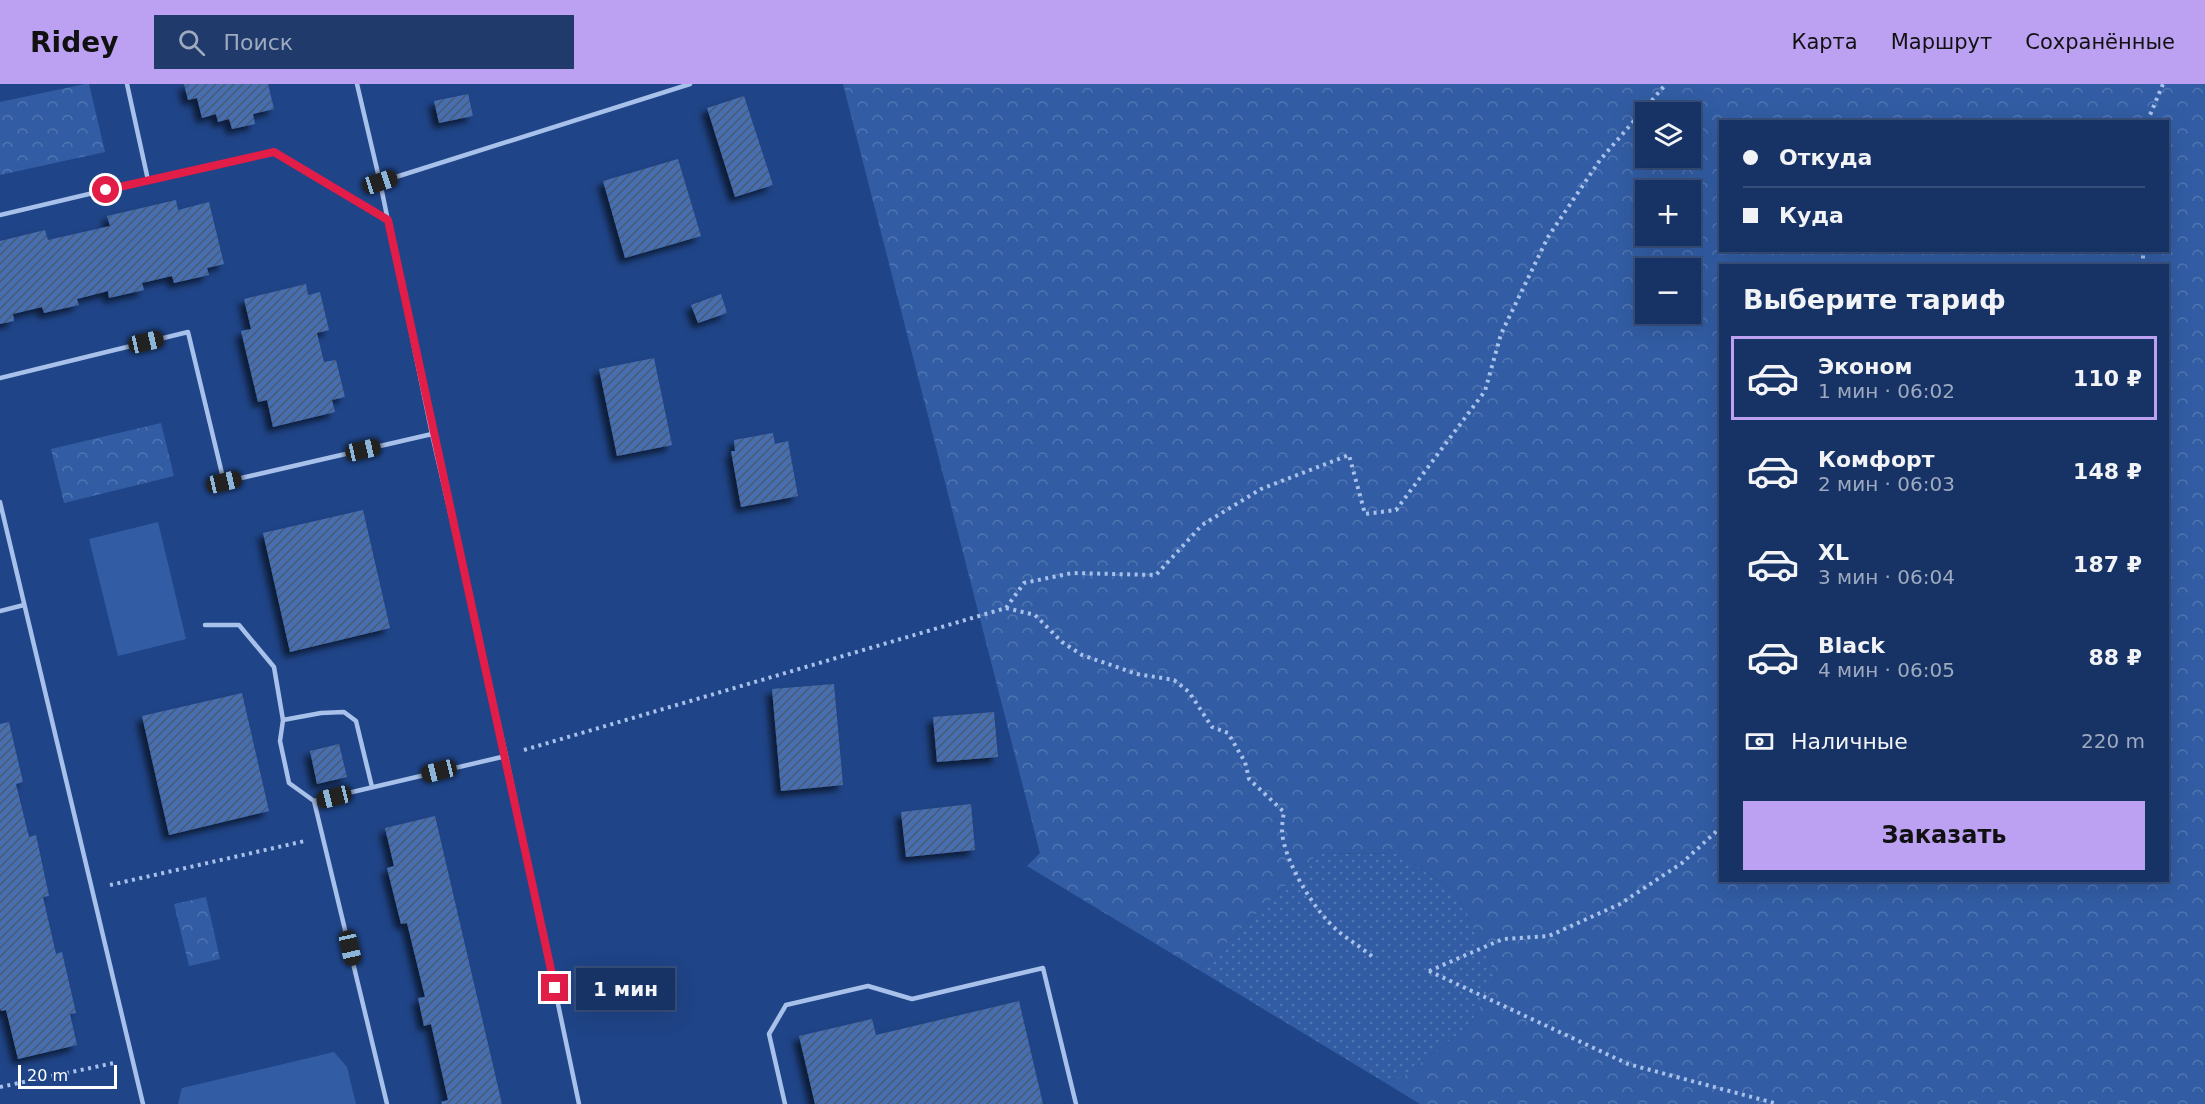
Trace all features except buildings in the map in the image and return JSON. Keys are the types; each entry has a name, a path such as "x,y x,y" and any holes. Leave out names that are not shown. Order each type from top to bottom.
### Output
{"lane":[{"path":"127,84 148,180"},
{"path":"357,84 380,182 432,434 506,756 579,1104"},
{"path":"380,182 690,84"},
{"path":"0,215 274,152 388,220"},
{"path":"0,378 188,332 224,482 432,434"},
{"path":"0,502 143,1104"},
{"path":"0,611 24,605"},
{"path":"204,625 239,625 274,667 283,720 280,741 289,783 314,801 387,1104"},
{"path":"283,720 321,713 344,712 356,721 372,787"},
{"path":"314,801 506,756"},
{"path":"785,1104 769,1034 786,1005 868,986 912,999 1043,968 1076,1104"}],"path":[{"path":"1006,608 1024,584 1072,573 1156,575 1202,525 1261,489 1349,454 1365,514 1395,510 1485,391 1501,334 1548,237 1600,160 1666,84"},
{"path":"2150,120 2163,84"},
{"path":"506,756 1006,608 1035,615 1062,642 1082,655 1137,674 1173,680 1189,692 1212,727 1228,733 1235,743 1245,762 1249,779 1284,812 1282,831 1287,854 1310,899 1337,930 1375,959"},
{"path":"1719,829 1682,863 1620,904 1549,936 1503,939 1429,971 1628,1064 1778,1104"},
{"path":"92,890 323,837"},
{"path":"0,1087 132,1059"}],"green space":[{"path":"89,84 105,152 0,175 0,102"},
{"path":"843,84 2205,84 2205,1104 1420,1104 1384,1082 1405,1075 1470,1025 1496,976 1456,893 1398,853 1318,854 1199,970 1027,866 1040,853"},
{"path":"161,423 174,476 64,503 51,449"},
{"path":"158,522 186,639 118,656 89,539"},
{"path":"1398,853 1456,893 1496,976 1470,1025 1405,1075 1384,1082 1199,970 1318,854"},
{"path":"206,897 220,959 189,966 174,904"},
{"path":"334,1052 347,1067 356,1104 178,1104 182,1088"}],"route":[{"path":"106,190 274,152 388,220 432,434 506,756 555,988"}]}
